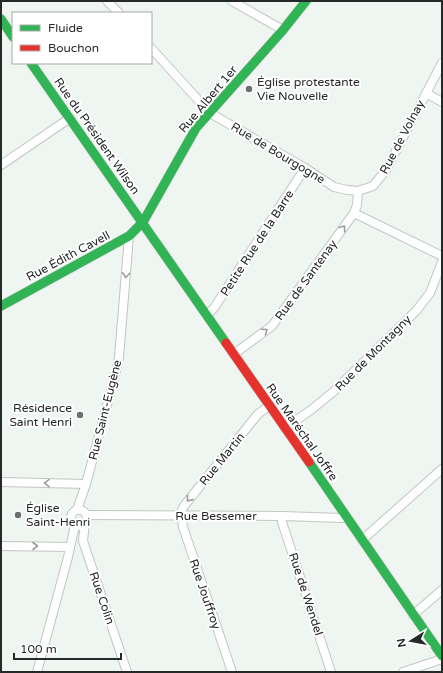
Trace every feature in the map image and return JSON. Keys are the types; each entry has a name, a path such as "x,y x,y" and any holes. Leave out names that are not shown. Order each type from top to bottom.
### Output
{"main road":[{"name":"Rue Albert 1er","path":"143,222 191,135 283,30 306,1"},
{"path":"1,19 12,36"},
{"name":"Rue du Président Wilson","path":"33,64 143,222"},
{"name":"Rue Édith Cavell","path":"1,306 130,236 143,222"},
{"name":"Rue Maréchal Joffre","path":"143,222 442,656"}],"street":[{"path":"106,1 118,12"},
{"path":"232,1 283,30"},
{"name":"Rue de Bourgogne","path":"152,49 210,113 306,168 334,187 347,190"},
{"name":"Rue de Volnay","path":"347,190 358,191 373,186 379,181 442,63"},
{"path":"426,93 442,102"},
{"path":"1,165 70,118"},
{"name":"Petite Rue de la Barre","path":"207,315 214,308 306,168"},
{"name":"Rue de Santenay","path":"234,354 272,326 354,213 357,204 358,191"},
{"path":"354,213 442,256"},
{"name":"Rue Saint-Eugène","path":"77,510 86,484 119,357 130,236"},
{"name":"Rue de Montagny","path":"285,428 333,392 416,311 430,293 442,262"},
{"name":"Rue Martin","path":"180,516 180,512 184,506 258,414 270,406"},
{"path":"362,540 442,469"},
{"path":"1,482 86,484"},
{"path":"77,510 83,511 86,519 80,526 72,523 70,517 72,513 77,510"},
{"name":"Rue Bessemer","path":"86,519 180,516 282,516 342,518 345,516"},
{"name":"Rue Jouffroy","path":"180,516 232,672"},
{"name":"Rue de Wendel","path":"282,516 282,522 331,672"},
{"name":"Rue Colin","path":"86,519 83,541 127,672"},
{"path":"37,672 75,525"},
{"path":"1,546 70,547"},
{"path":"413,615 442,590"},
{"path":"403,672 442,659"}],"traffic: fast":[{"path":"1,306 129,236 143,222 196,128 283,30 306,1"},
{"path":"1,19 12,36"},
{"path":"32,64 226,343"},
{"path":"309,462 442,656"}],"traffic: jam":[{"path":"226,343 309,462"}],"place":[{"name":"Église protestante Vie Nouvelle","path":"249,89"},
{"name":"Résidence Saint Henri","path":"80,415"},
{"name":"Église Saint-Henri","path":"18,515"}]}
